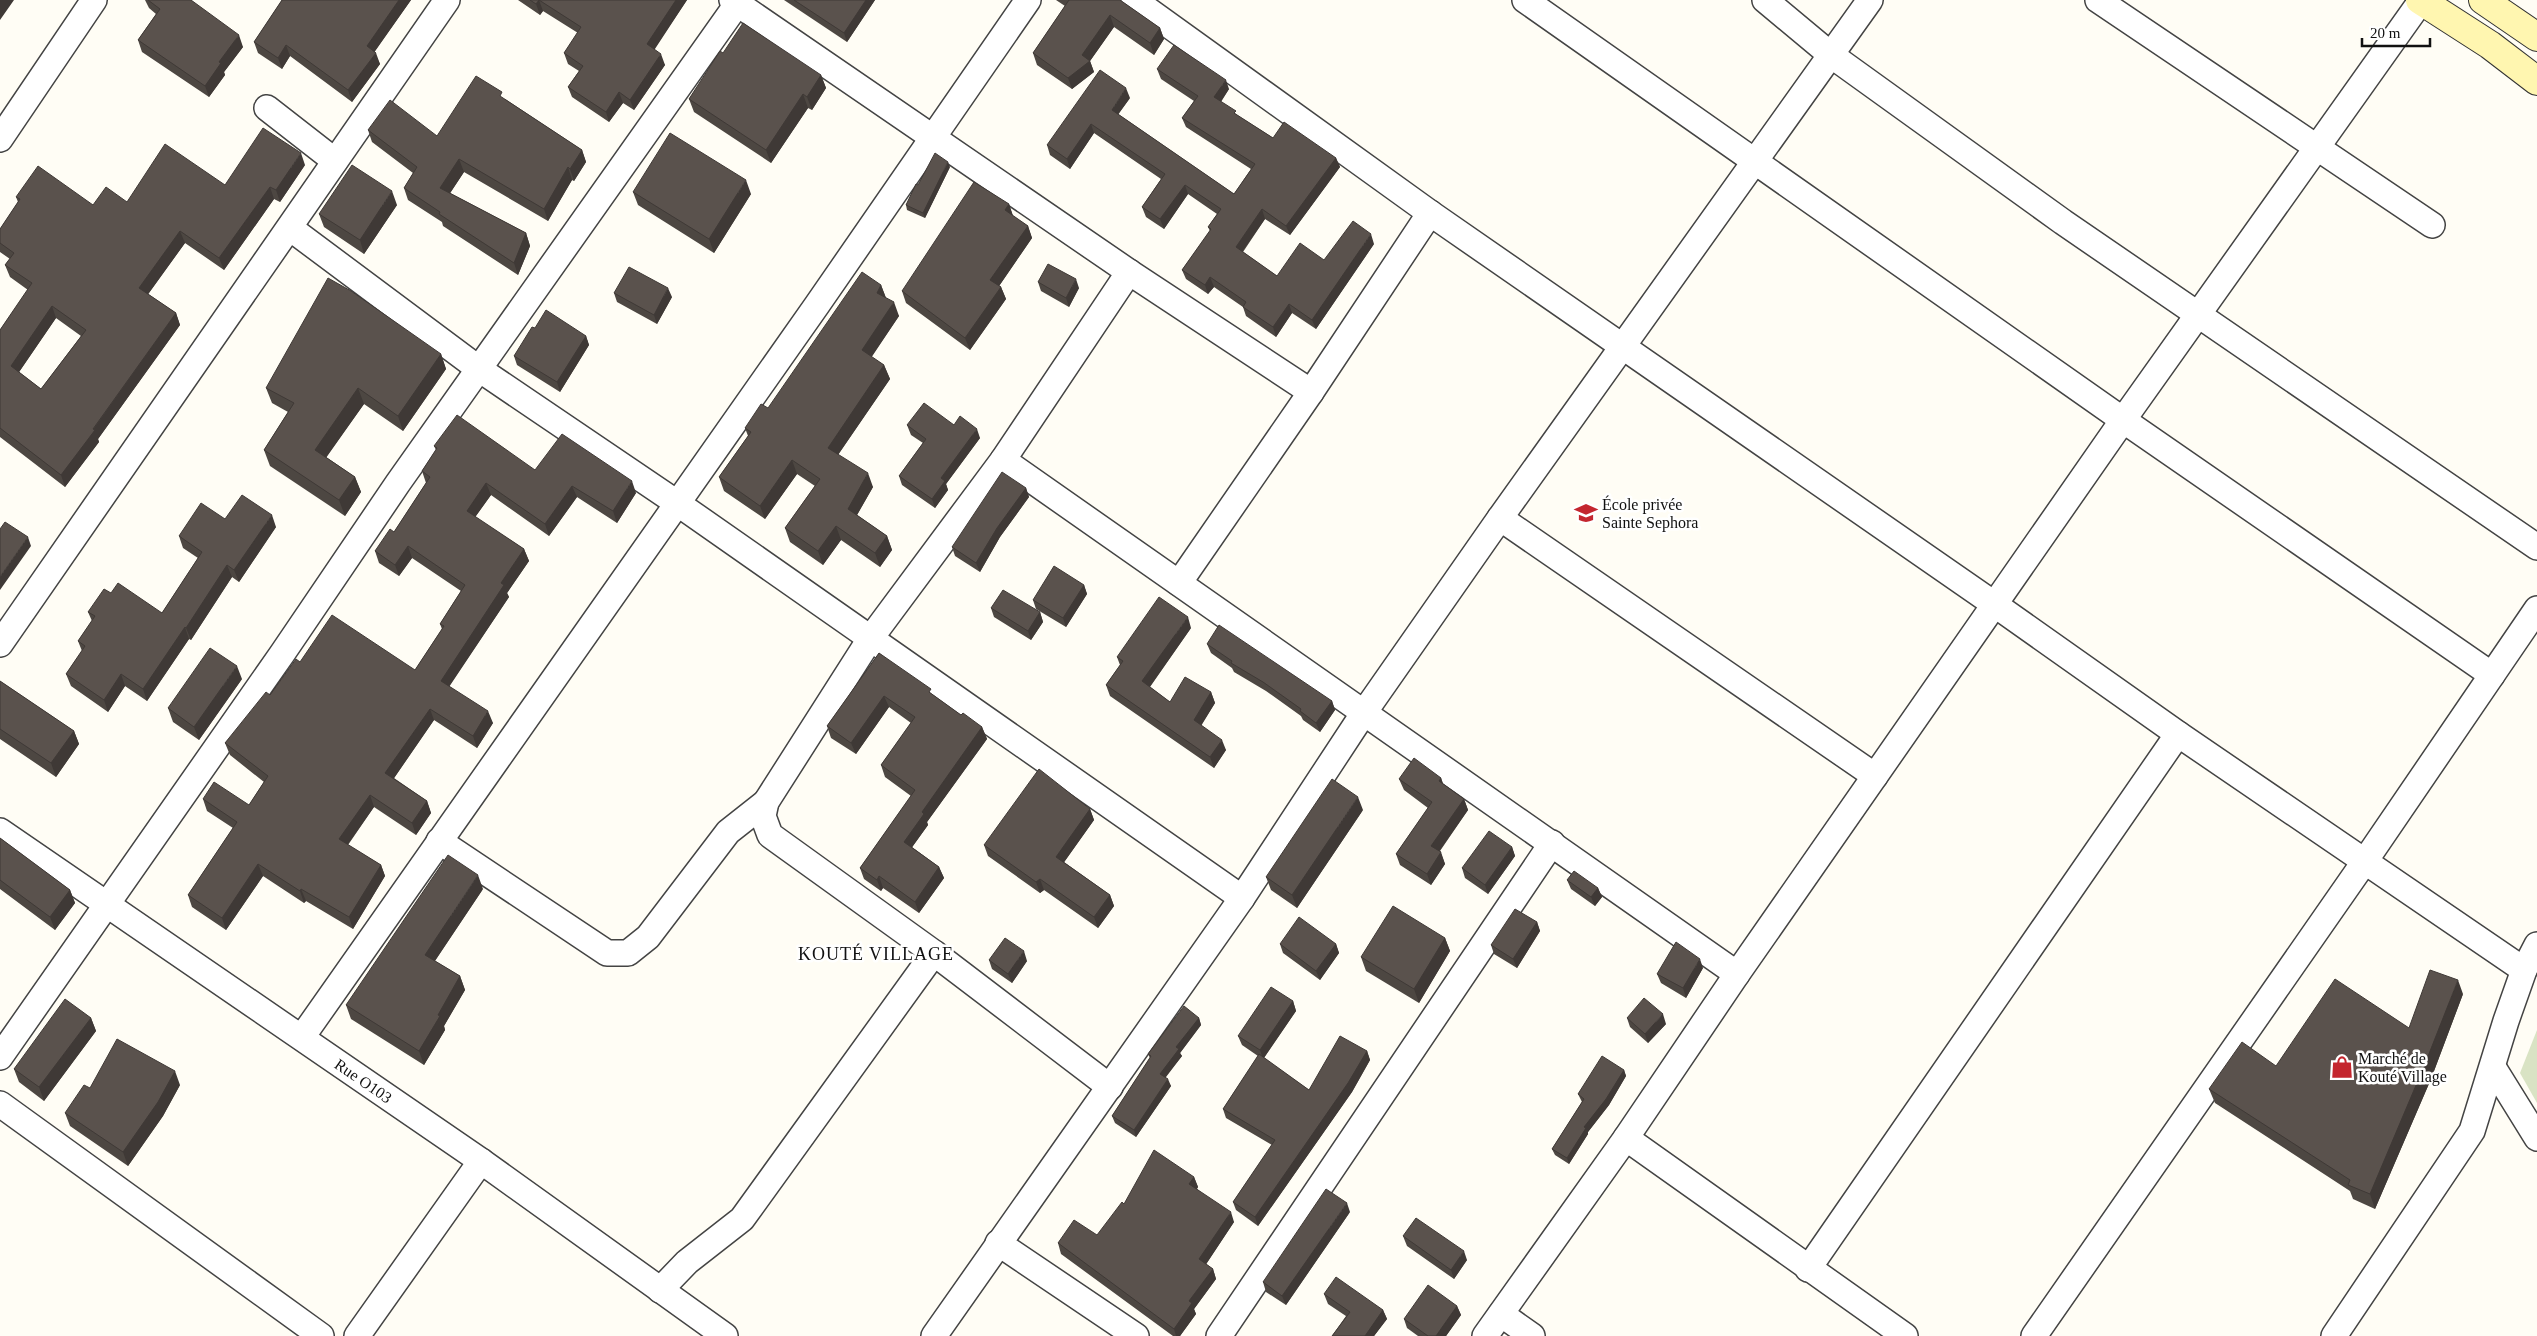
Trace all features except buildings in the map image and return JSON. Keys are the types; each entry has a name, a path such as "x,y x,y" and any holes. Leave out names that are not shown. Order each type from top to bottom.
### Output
{"main road":[{"path":"2420,0 2490,45 2537,81"},
{"path":"2483,0 2537,37"}],"street":[{"path":"0,139 94,0"},
{"path":"0,644 447,0"},
{"path":"302,1037 1028,0"},
{"path":"1134,0 1430,212 2178,734 2524,970"},
{"path":"1525,0 2123,420 2492,675"},
{"path":"1765,0 1831,55 2197,316 2380,437 2537,547"},
{"path":"934,1336 1242,898 1363,714 1500,518 1870,0"},
{"path":"2098,0 2432,225"},
{"path":"1485,1336 1626,1138 1737,974 1994,604 2420,0"},
{"path":"0,1058 736,1 1129,272 1311,392"},
{"path":"267,108 335,161"},
{"path":"1179,583 1311,392 1430,212"},
{"path":"290,228 479,369 677,503 1242,898"},
{"path":"439,841 608,953 628,953 648,937 728,832 766,802 870,639 1004,460 1129,272"},
{"path":"1004,460 1363,714 1552,843 1737,974"},
{"path":"1500,518 1875,776"},
{"path":"2034,1336 2366,862 2537,609"},
{"path":"1808,1269 2178,734"},
{"path":"766,802 763,816 770,835 934,953 1110,1088"},
{"name":"Rue O103","path":"0,831 302,1037 725,1336"},
{"path":"1219,1336 1552,843"},
{"path":"2334,1336 2472,1131 2524,970 2537,944"},
{"path":"660,1290 687,1262 742,1219 934,953"},
{"path":"2493,1067 2537,1138"},
{"path":"0,1104 321,1336"},
{"path":"1626,1138 1905,1336"},
{"path":"357,1336 481,1162"},
{"path":"998,1243 1136,1336"},
{"path":"1501,1314 1532,1336"}],"green space":[{"path":"2537,1030 2537,1103 2520,1073"}],"place":[{"name":"École privée Sainte Sephora","path":"1586,513"},
{"name":"Marché de Kouté Village","path":"2342,1067"}],"district":[{"name":"KOUTÉ VILLAGE","path":"876,954"}]}
